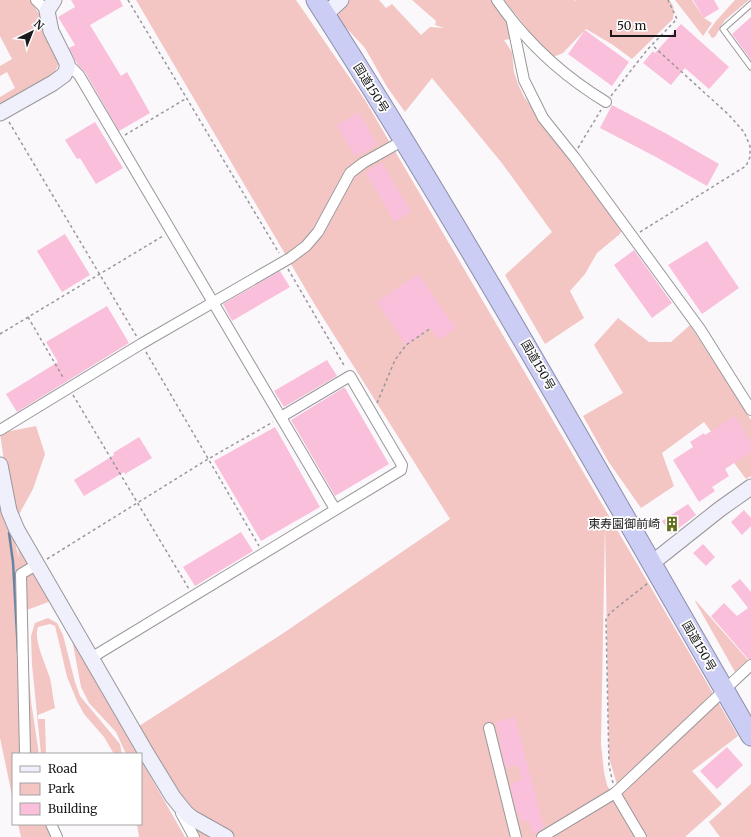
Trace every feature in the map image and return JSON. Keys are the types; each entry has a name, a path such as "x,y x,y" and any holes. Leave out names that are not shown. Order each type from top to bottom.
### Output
{"highway":[{"name":"国道150号","path":"321,7 458,228 751,736"}],"street":[{"path":"321,7 341,0"},
{"path":"497,0 512,22 544,55 585,90 606,102"},
{"path":"46,4 52,31 67,63 79,74 335,509"},
{"path":"512,22 524,80 543,118 700,329 751,410"},
{"path":"1,111 64,75 67,63"},
{"path":"0,430 141,344 284,262 306,246 318,232 350,173 363,163 404,140"},
{"path":"91,658 401,470 402,465 350,376 281,417"},
{"path":"0,466 9,511 17,530 36,565 173,797 194,837"},
{"path":"655,569 720,509 751,487"},
{"path":"25,753 20,574 36,565"},
{"path":"544,837 615,793 751,665"},
{"path":"489,728 516,837"},
{"path":"615,793 641,837"},
{"path":"173,797 192,818 226,837"},
{"path":"51,825 56,837"}],"lane":[{"path":"751,4 723,29 751,67"}],"path":[{"path":"128,0 350,376"},
{"path":"574,158 578,146 606,102 652,45 677,19 668,0"},
{"path":"633,237 746,166 750,157 751,146 744,132 729,115 652,45"},
{"path":"117,139 187,98"},
{"path":"1,111 100,275 264,553"},
{"path":"0,334 171,232"},
{"path":"28,317 193,596"},
{"path":"373,414 395,360 406,345 431,328"},
{"path":"36,565 208,458 281,417"},
{"path":"615,793 609,766 606,619 610,613 655,569"}],"green space":[{"path":"0,0 30,0 41,17 61,60 51,79 2,107 0,97 15,88 7,72 0,76 0,66 12,59 0,36"},
{"path":"136,0 296,0 365,100 738,736 692,771 722,804 685,837 646,837 621,798 609,758 605,525 601,744 607,785 638,837 194,837 136,728 282,634 450,519 315,305"},
{"path":"350,0 379,0 386,8 392,4 421,35 430,27 444,28 435,25 436,21 412,0 495,0 506,15 515,38 504,40 512,52 514,72 524,97 567,152 588,186 622,229 620,234 597,253 585,274 570,291 584,318 545,344 505,275 552,232 501,162 432,78 405,112 387,87 365,48 338,19 339,10"},
{"path":"504,0 574,0 576,2 575,0 669,0 674,9 674,14 673,19 632,59 613,45 586,29 563,53 553,57 547,53"},
{"path":"675,0 692,0 704,18 712,23 703,36"},
{"path":"735,0 749,0 725,20 715,37 712,38 708,32"},
{"path":"618,318 649,342 671,342 690,325 751,420 751,476 746,479 704,422 662,453 674,486 641,508 608,461 583,416 623,393 594,345"},
{"path":"36,426 45,454 33,489 17,518 9,496 0,433"},
{"path":"0,485 19,558 18,547 51,601 27,610 21,573 31,701 39,753 12,753 12,795 0,738"},
{"path":"695,601 748,660 735,672"},
{"path":"48,618 57,623 63,635 80,696 120,744 122,753 113,753 104,737 84,714 67,677 55,626 50,624 38,627 37,632 37,638 50,678 55,708 38,715 38,719 45,719 46,753 41,753 32,665 31,636 35,623"},
{"path":"72,639 136,753 126,753 116,732 89,703 81,687"},
{"path":"142,762 185,837 139,837 137,825 142,825"},
{"path":"751,784 751,837 720,837 709,822"},
{"path":"18,825 51,825 55,837 21,837"}],"building":[{"path":"71,0 120,0 123,6 90,25 121,76 127,72 150,113 119,131 85,72 78,65 69,48 75,45 58,17 75,7"},
{"path":"693,0 714,0 719,9 704,18"},
{"path":"751,17 751,60 732,34"},
{"path":"681,24 729,67 709,89 685,68 671,85 643,63 653,51 655,53"},
{"path":"585,30 629,62 612,86 568,54"},
{"path":"612,105 719,164 707,186 600,128"},
{"path":"359,112 377,145 355,157 337,125"},
{"path":"95,122 123,168 96,184 80,158 77,159 65,140"},
{"path":"382,162 411,212 394,222 366,172"},
{"path":"65,234 90,275 62,292 37,251"},
{"path":"707,241 739,288 702,314 668,265"},
{"path":"634,250 672,303 652,318 614,265"},
{"path":"280,271 290,287 232,321 223,304"},
{"path":"418,274 456,328 439,340 431,328 406,345 377,302"},
{"path":"107,306 129,343 17,412 6,394 58,362 46,342"},
{"path":"327,360 337,376 284,407 274,391"},
{"path":"345,388 389,464 335,496 291,420"},
{"path":"735,416 751,442 751,452 725,469 729,476 712,487 715,491 699,502 673,460 693,447 690,442 704,433 705,435"},
{"path":"275,427 320,507 261,541 214,461"},
{"path":"139,437 152,458 125,474 124,472 84,496 74,480 114,455 113,453"},
{"path":"688,504 696,515 671,534 662,521"},
{"path":"744,510 751,518 751,526 742,535 731,522"},
{"path":"241,532 253,551 195,586 183,567"},
{"path":"703,544 715,557 706,566 693,553"},
{"path":"740,579 751,592 751,659 748,659 711,616 724,603 737,616 748,608 731,586"},
{"path":"515,717 544,828 533,834 528,820 521,822 519,813 517,814 510,786 512,785 511,783 522,779 518,765 506,768 496,722"},
{"path":"727,747 743,765 717,789 700,771"}],"waterway":[{"path":"9,533 13,562 18,652"}],"place":[{"name":"東寿園御前崎","path":"672,524"}]}
